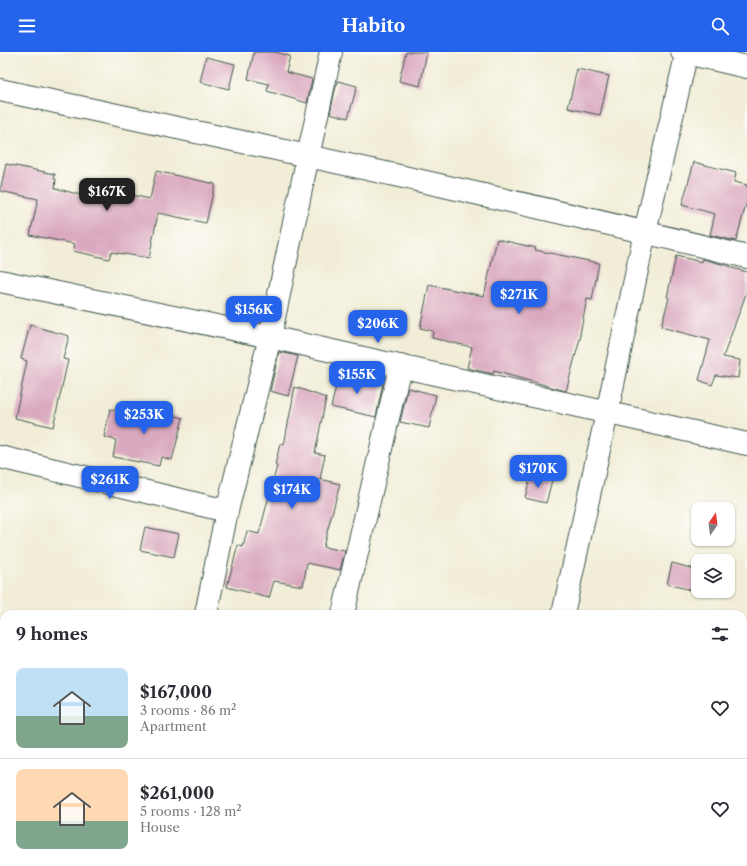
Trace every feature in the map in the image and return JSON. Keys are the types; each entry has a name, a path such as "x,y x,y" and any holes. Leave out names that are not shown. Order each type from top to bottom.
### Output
{"street":[{"path":"207,610 227,510 270,337 331,52"},
{"path":"564,610 685,52 747,67"},
{"path":"0,90 308,156 747,256"},
{"path":"0,281 270,337 747,444"},
{"path":"344,610 400,366"},
{"path":"0,457 227,510"}],"building":[{"path":"254,52 274,52 290,56 286,72 312,79 307,103 267,91 269,84 248,79"},
{"path":"406,52 427,52 420,86 399,81"},
{"path":"206,57 235,64 229,89 200,82"},
{"path":"577,69 609,76 600,115 568,108"},
{"path":"338,81 357,86 348,118 330,113"},
{"path":"694,162 736,173 734,182 747,185 747,201 736,241 710,235 715,214 682,205"},
{"path":"6,164 55,174 55,188 110,203 112,191 150,199 156,171 215,184 206,223 158,213 149,258 111,252 109,259 73,251 75,244 30,235 38,199 0,191"},
{"path":"497,239 536,248 535,250 599,263 592,300 587,299 581,335 566,391 494,371 493,374 467,368 472,347 432,338 433,331 420,328 429,285 484,296"},
{"path":"676,256 702,262 703,259 747,272 747,291 723,357 740,360 738,378 716,375 712,385 699,380 710,340 661,327 669,298 667,297"},
{"path":"30,325 69,336 63,359 68,360 53,427 15,418 27,361 21,359"},
{"path":"279,352 298,356 288,396 270,391"},
{"path":"339,374 383,383 376,417 331,407"},
{"path":"295,387 326,398 315,453 325,455 320,479 340,484 323,547 345,551 340,570 307,563 303,586 274,581 269,598 227,587 238,545 243,547 247,531 259,534 277,466 275,465 280,444 284,445"},
{"path":"408,388 436,395 429,428 400,422"},
{"path":"143,407 183,418 172,460 161,457 159,466 113,457 116,440 104,437 110,409 140,416"},
{"path":"531,474 552,480 546,503 525,498"},
{"path":"145,527 179,534 174,557 140,550"},
{"path":"672,563 691,568 691,590 667,584"}]}
